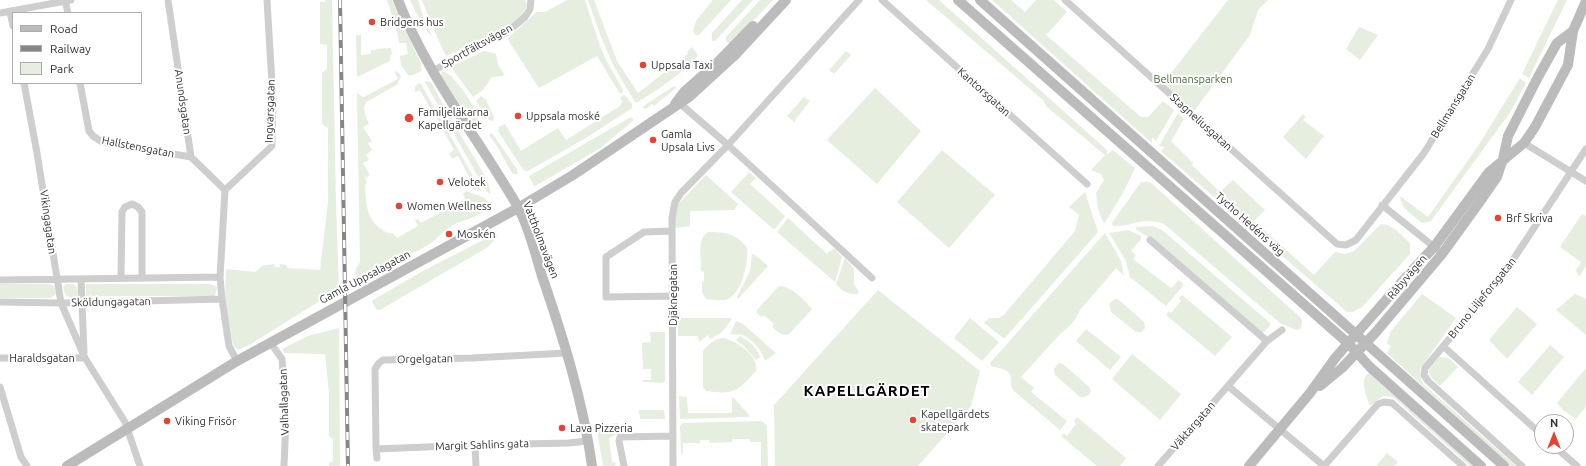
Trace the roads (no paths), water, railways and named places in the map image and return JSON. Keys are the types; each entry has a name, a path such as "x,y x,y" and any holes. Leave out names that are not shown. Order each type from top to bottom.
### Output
{"main road":[{"name":"Gamla Uppsalagatan","path":"676,104 684,92 724,55 777,0"},
{"name":"Gamla Uppsalagatan","path":"67,466 270,342 518,208 573,175 645,128 735,56 786,0"},
{"path":"958,0 1349,344 1370,367 1482,466"},
{"name":"Tycho Hedéns väg","path":"980,0 1504,466"},
{"name":"Råbyvägen","path":"1249,466 1310,393 1336,357 1434,247 1489,172 1524,143 1535,127 1568,66 1573,30 1586,1"},
{"name":"Vattholmavägen","path":"400,5 432,71 518,208 528,232 567,353 592,466"},
{"name":"Råbyvägen","path":"1310,393 1342,368 1366,343 1442,254 1497,177 1508,136 1538,77 1557,43 1573,30"}],"street":[{"path":"0,13 67,0 68,12"},
{"name":"Anundsgatan","path":"168,0 191,157"},
{"name":"Ingvarsgatan","path":"225,190 272,146 273,100 268,0"},
{"name":"Sportfältsvägen","path":"432,71 481,44 506,33 525,17 530,9 530,0"},
{"name":"Djäknegatan","path":"673,466 672,211 677,198 751,120 859,0"},
{"name":"Kantorsgatan","path":"882,0 1087,184"},
{"name":"Stagneliusgatan","path":"1065,0 1337,244"},
{"name":"Bellmansgatan","path":"1337,244 1346,245 1356,240 1422,155 1488,49 1511,0"},
{"path":"10,12 12,21"},
{"name":"Vikingagatan","path":"24,84 61,302 85,358 125,422 140,466"},
{"name":"Hallstensgatan","path":"80,84 89,131 92,136 102,142 191,157"},
{"path":"676,104 728,145 872,278"},
{"path":"1524,143 1586,180"},
{"name":"Bruno Liljeforsgatan","path":"1522,466 1428,381 1424,375 1425,368 1505,272 1586,149"},
{"path":"191,157 225,190 220,277 229,346 237,361"},
{"path":"121,278 122,212 125,207 132,204 138,207 142,212 142,278"},
{"path":"1382,205 1442,254"},
{"path":"672,231 644,232 606,257 606,297 673,296"},
{"path":"1150,240 1267,341"},
{"path":"0,280 220,277"},
{"name":"Vikingagatan","path":"81,279 85,358"},
{"name":"Sköldungagatan","path":"0,302 222,299"},
{"name":"Väktargatan","path":"1158,466 1267,341 1282,330"},
{"name":"Valhallagatan","path":"270,342 282,359 286,418 284,466"},
{"name":"Bruno Liljeforsgatan","path":"1443,346 1534,428"},
{"name":"Orgelgatan","path":"377,458 375,369 383,360 472,358 567,353"},
{"name":"Haraldsgatan","path":"0,358 85,358"},
{"path":"1228,386 1324,466 1378,404 1384,402 1392,404 1464,466"},
{"path":"0,387 21,457 27,466"},
{"path":"624,466 619,441 620,437 673,436"},
{"name":"Margit Sahlins gata","path":"376,449 476,445 569,444 587,441"},
{"path":"476,445 476,466"},
{"path":"1563,454 1577,466"}],"railway":[{"path":"340,0 348,466"}],"place":[{"name":"Bridgens hus","path":"372,22"},
{"name":"Uppsala Taxi","path":"643,65"},
{"name":"Uppsala moské","path":"518,116"},
{"name":"Familjeläkarna Kapellgärdet","path":"409,118"},
{"name":"Gamla Upsala Livs","path":"653,140"},
{"name":"Velotek","path":"440,182"},
{"name":"Women Wellness","path":"399,206"},
{"name":"Brf Skriva","path":"1498,218"},
{"name":"Moskén","path":"449,234"},
{"name":"Kapellgärdets skatepark","path":"913,420"},
{"name":"Viking Frisör","path":"167,421"},
{"name":"Lava Pizzeria","path":"562,428"}],"district":[{"name":"KAPELLGÄRDET","path":"867,391"}],"park label":[{"name":"Bellmansparken","path":"1193,79"}]}
